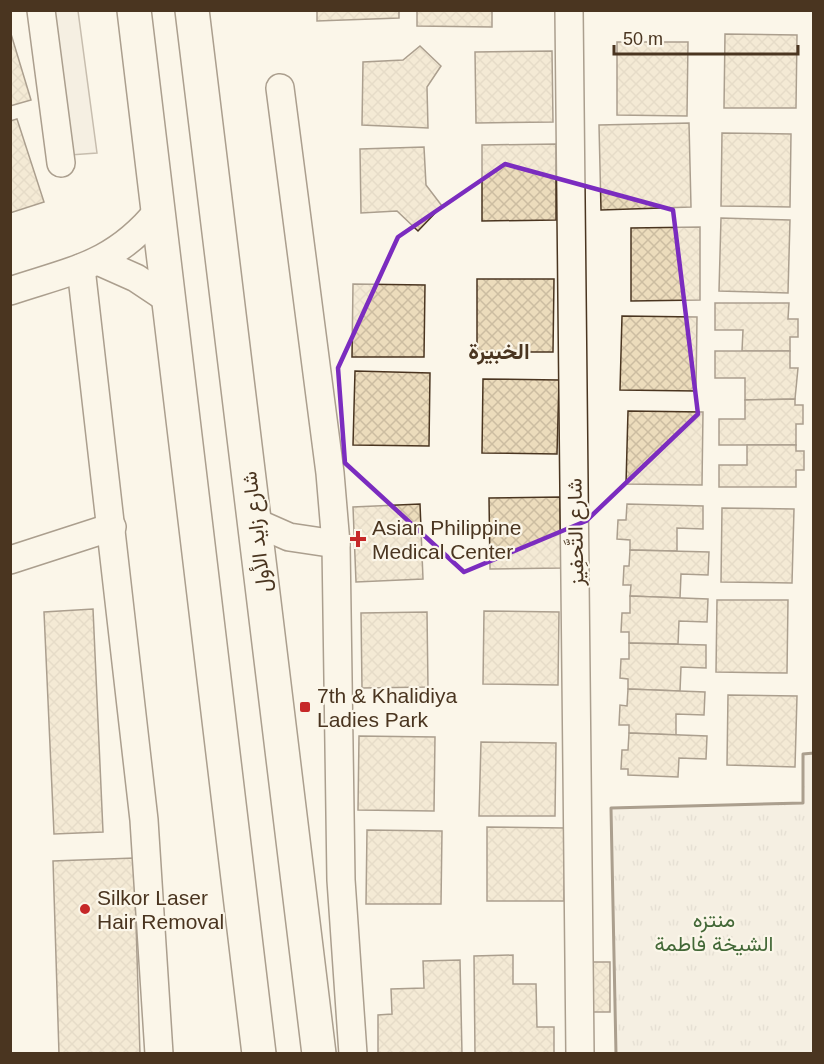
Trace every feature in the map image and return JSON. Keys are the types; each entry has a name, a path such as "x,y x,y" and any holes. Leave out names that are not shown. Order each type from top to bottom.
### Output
{"main road":[{"path":"134,10 259,1053"},
{"name":"شارع زايد الأول","path":"194,16 319,1053"}],"street":[{"path":"41,10 61,163"},
{"name":"شارع التَّحفِيز","path":"569,10 580,1053"},
{"path":"280,88 330,473 336,544 341,880 353,1053"},
{"path":"10,291 90,265 132,239 158,211"},
{"path":"90,265 136,278 169,300"},
{"path":"90,265 112,527 144,820 159,1053"},
{"path":"255,522 289,537 336,544"},
{"path":"10,560 112,527"}],"highlighted area":[{"path":"505,164 673,210 698,414 586,521 464,572 345,463 338,368 398,237"}],"green space":[{"name":"منتزه الشيخة فاطمة","path":"813,753 813,1053 616,1053 611,808 803,803 803,754"}],"shaded area":[{"path":"52,11 78,11 97,153 70,155"}],"building":[{"path":"317,10 399,10 399,18 317,21"},
{"path":"417,10 492,10 492,27 417,26"},
{"path":"10,34 31,100 10,106"},
{"path":"725,34 797,35 796,108 724,108"},
{"path":"617,42 688,42 687,116 617,115"},
{"path":"420,46 441,66 427,87 428,128 362,125 363,62 403,60"},
{"path":"552,51 553,122 476,123 475,52"},
{"path":"17,119 44,202 10,213 10,121"},
{"path":"689,123 691,207 601,210 599,125"},
{"path":"722,133 791,134 790,207 721,206"},
{"path":"556,144 556,220 482,221 482,145"},
{"path":"424,147 426,185 442,206 418,231 397,211 361,213 360,149"},
{"path":"721,218 790,220 788,293 719,291"},
{"path":"700,227 700,300 631,301 631,228"},
{"path":"477,279 554,279 553,352 477,352"},
{"path":"353,284 425,285 424,357 352,357"},
{"path":"715,303 789,303 788,319 798,319 798,337 790,337 790,351 742,351 743,330 715,330"},
{"path":"622,316 697,317 696,391 620,390"},
{"path":"715,351 790,351 790,368 798,368 795,399 745,400 745,378 715,378"},
{"path":"355,371 430,373 429,446 353,445"},
{"path":"483,379 559,380 557,454 482,453"},
{"path":"795,399 795,405 803,405 803,424 796,424 796,445 719,445 719,419 745,419 745,400"},
{"path":"628,411 703,412 702,485 626,484"},
{"path":"747,445 796,445 796,451 804,451 804,470 796,470 796,487 719,487 719,465 747,465"},
{"path":"560,497 561,568 490,569 489,498"},
{"path":"420,504 423,579 356,582 353,507"},
{"path":"627,504 703,506 703,529 677,528 677,551 630,550 630,540 617,539 618,520 626,520"},
{"path":"722,508 794,509 792,583 721,582"},
{"path":"630,550 709,552 708,575 681,574 680,598 630,596 631,585 623,585 624,566 629,566"},
{"path":"630,596 708,599 707,622 679,621 678,644 629,643 629,632 621,632 622,613 630,613"},
{"path":"717,600 788,600 787,673 716,672"},
{"path":"93,609 103,832 54,834 44,612"},
{"path":"484,611 559,612 558,685 483,684"},
{"path":"427,612 428,687 362,688 361,613"},
{"path":"629,643 706,645 706,668 681,667 680,691 628,689 628,679 620,678 621,659 629,659"},
{"path":"628,689 705,692 704,715 676,714 676,735 629,733 629,725 619,725 620,705 627,706"},
{"path":"728,695 797,696 795,767 727,765"},
{"path":"629,733 707,736 706,759 679,758 678,777 628,775 628,769 621,769 622,750 628,750"},
{"path":"359,736 435,737 434,811 358,810"},
{"path":"481,742 556,743 555,816 479,816"},
{"path":"487,827 565,828 564,901 487,901"},
{"path":"367,830 442,831 441,904 366,904"},
{"path":"134,858 140,1054 59,1054 53,861"},
{"path":"513,955 513,984 536,984 537,1027 554,1027 554,1054 475,1054 474,956"},
{"path":"460,960 462,1054 378,1054 378,1015 392,1014 391,989 424,988 423,961"},
{"path":"591,962 610,962 610,1012 591,1012"}],"wall":[{"path":"616,1054 611,808 803,803 803,754 814,753"}],"place":[{"name":"Asian Philippine Medical Center","path":"358,539"},
{"name":"7th & Khalidiya Ladies Park","path":"305,707"},
{"name":"Silkor Laser Hair Removal","path":"85,909"}],"district":[{"name":"الخبيرة","path":"499,351"}]}
